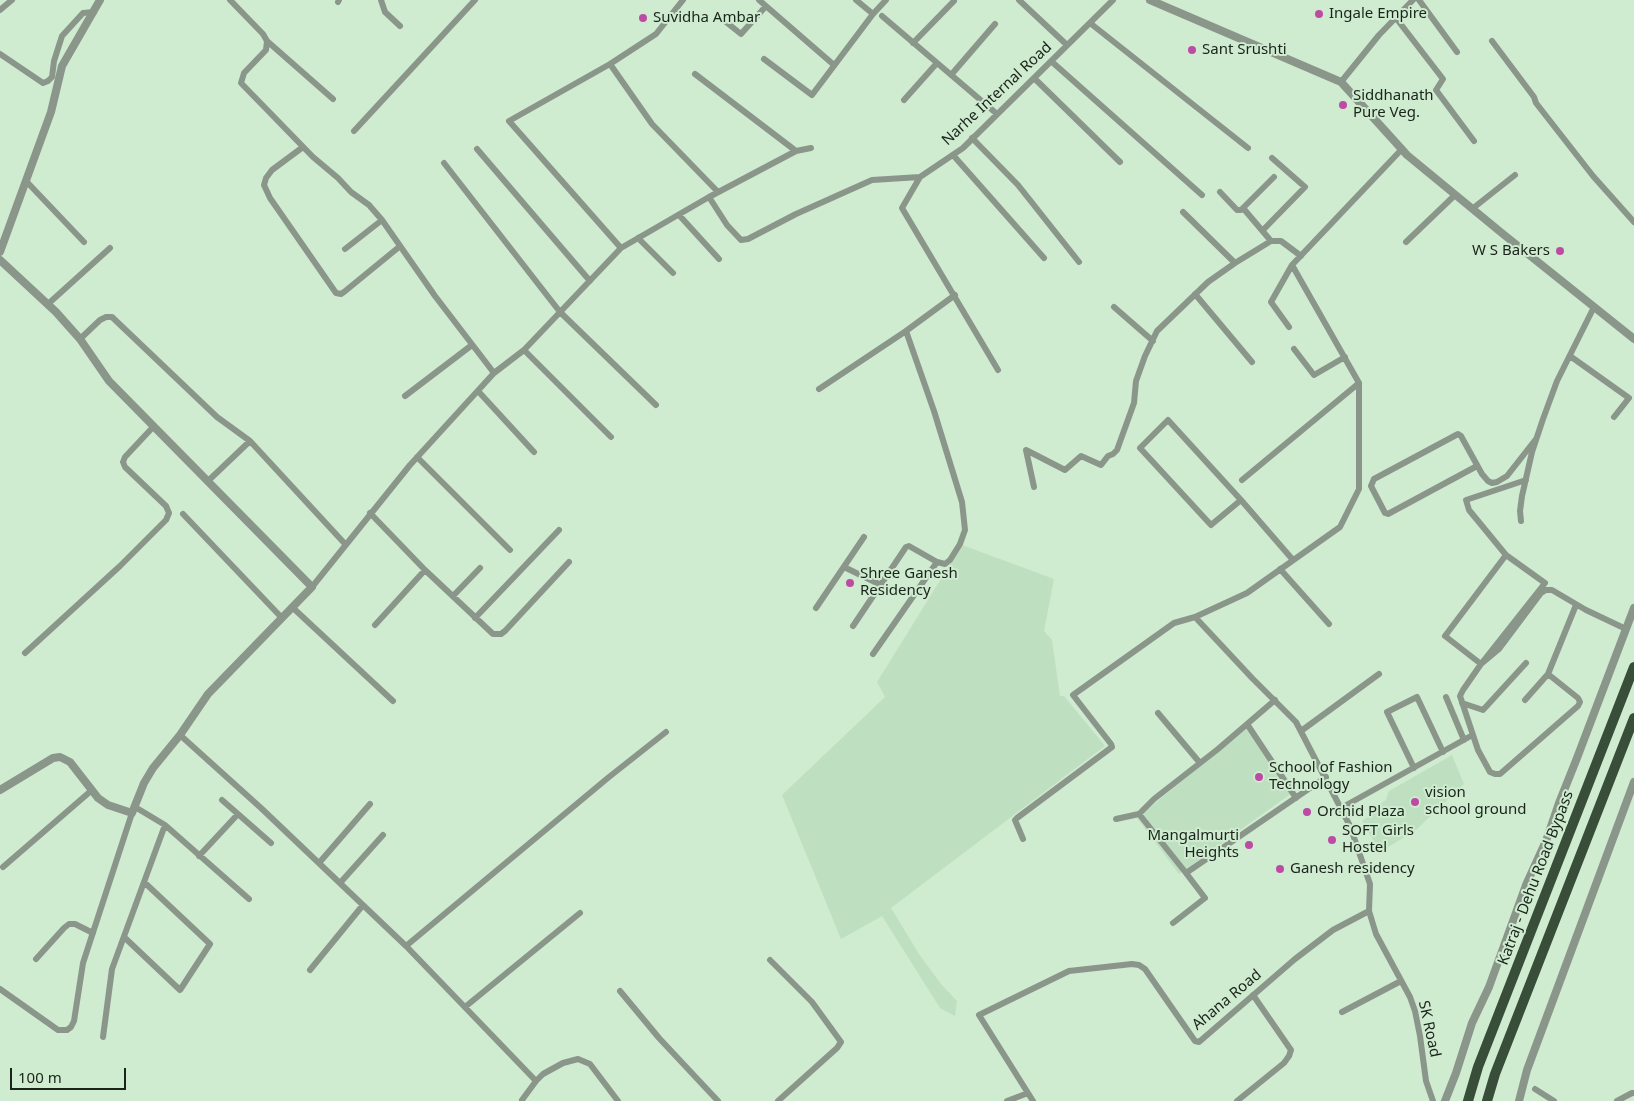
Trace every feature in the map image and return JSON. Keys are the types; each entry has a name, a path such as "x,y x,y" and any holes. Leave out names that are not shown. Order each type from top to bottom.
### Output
{"highway":[{"name":"Katraj - Dehu Road Bypass","path":"1468,1101 1478,1067 1634,667"},
{"path":"1487,1101 1499,1064 1634,718"}],"street":[{"path":"0,10 12,0"},
{"path":"0,252 51,112 62,66 100,0"},
{"path":"230,0 263,34 266,41 266,50 244,73 241,83 312,156 351,192 369,205 494,373"},
{"path":"381,0 385,12 400,26"},
{"path":"354,131 475,0"},
{"path":"621,248 509,121 610,64 656,34 683,0"},
{"path":"759,0 834,65"},
{"path":"856,0 873,14"},
{"path":"764,59 812,94 873,14 886,0"},
{"path":"1019,0 1067,45"},
{"name":"Narhe Internal Road","path":"920,178 972,138 1113,0"},
{"path":"1150,0 1341,82 1402,150 1472,209 1634,338"},
{"path":"1341,82 1379,35 1413,0"},
{"path":"1419,0 1456,52"},
{"path":"913,43 954,1"},
{"path":"722,18 741,34 766,6"},
{"path":"0,54 43,84 48,82 52,77 54,61 62,36 83,13 94,12"},
{"path":"882,16 997,114"},
{"path":"1396,18 1443,79 1436,90 1474,141"},
{"path":"1090,23 1248,148"},
{"path":"951,75 995,24"},
{"path":"266,41 333,99"},
{"path":"1492,41 1534,97 1536,103 1592,176 1634,222"},
{"path":"1052,60 1202,195"},
{"path":"904,100 937,63"},
{"path":"610,64 652,124 718,192"},
{"path":"695,74 796,151"},
{"path":"1034,78 1120,162"},
{"path":"972,138 1018,185 1079,262"},
{"path":"303,146 272,170 266,178 264,185 270,198 336,293 341,294 344,292 399,247"},
{"path":"0,989 58,1030 67,1030 74,1022 83,963 92,933 144,783 153,768 220,680 312,587 417,457 494,373 524,350 621,248 718,192 796,151 811,148"},
{"path":"477,149 590,282"},
{"path":"1289,327 1271,302 1292,265 1402,150"},
{"path":"953,154 1044,258"},
{"path":"1264,230 1304,187 1272,158"},
{"path":"444,163 560,312 656,405"},
{"path":"1472,209 1515,175"},
{"path":"1220,192 1238,210 1241,210 1274,177"},
{"path":"709,198 727,225 741,240 748,239 796,214 872,180 920,178"},
{"path":"920,178 902,208 998,370"},
{"path":"26,181 84,242"},
{"path":"1406,242 1455,195"},
{"path":"1243,208 1272,241"},
{"path":"1183,212 1234,262"},
{"path":"678,215 719,259"},
{"path":"345,249 382,220"},
{"path":"638,238 673,273"},
{"path":"1034,487 1026,450 1065,470 1081,456 1101,465 1108,456 1117,450 1134,403 1136,381 1145,356 1158,331 1208,282 1234,262 1272,241 1281,240 1301,256"},
{"path":"48,304 110,248"},
{"path":"0,260 48,304 80,339 109,381 312,587"},
{"path":"1022,838 1015,820 1016,818 1112,748 1111,744 1073,695 1174,623 1195,617 1247,593 1340,527 1359,490 1359,384 1292,265"},
{"path":"1195,294 1252,362"},
{"path":"819,388 906,331 955,295"},
{"path":"1114,307 1153,341"},
{"path":"1521,521 1520,511 1536,440 1558,381 1594,307"},
{"path":"80,339 100,320 106,316 112,317 217,417 250,441 346,545"},
{"path":"853,626 906,547 909,546 937,562 945,564 950,560 960,544 965,530 962,502 934,411 906,331"},
{"path":"405,396 472,345"},
{"path":"1294,349 1314,375 1345,357"},
{"path":"524,350 611,437"},
{"path":"1570,356 1632,395 1614,417"},
{"path":"1242,480 1359,384"},
{"path":"478,391 534,452"},
{"path":"1241,500 1211,525 1140,448 1168,420 1241,500 1293,560"},
{"path":"25,653 120,566 166,520 168,513 166,506 125,467 123,462 125,457 154,426"},
{"path":"1476,466 1388,514 1385,513 1371,486 1374,479 1454,434 1461,436 1476,466 1488,481 1492,483 1497,482 1508,476 1536,440"},
{"path":"208,481 250,441"},
{"path":"417,457 510,550"},
{"path":"1526,480 1466,500 1469,510 1506,555 1545,583 1481,664 1460,696 1478,750 1490,772 1500,774 1578,706 1580,702 1578,698 1548,674"},
{"path":"370,513 425,570 493,634 501,634 569,562"},
{"path":"183,514 282,618"},
{"path":"475,618 559,530"},
{"path":"816,608 864,537"},
{"path":"1481,664 1445,636 1506,555"},
{"path":"873,654 937,562"},
{"path":"844,567 881,585"},
{"path":"452,596 480,568"},
{"path":"1280,569 1329,624"},
{"path":"375,624 425,570"},
{"path":"1481,664 1499,649 1541,593 1546,590 1552,590 1576,605 1626,629"},
{"path":"1525,700 1548,674 1576,605"},
{"path":"292,607 393,701"},
{"path":"1445,1101 1472,1023 1488,987 1526,885 1546,841 1634,608"},
{"name":"SK Road","path":"1195,617 1296,722 1326,777 1350,826 1370,884 1369,911 1376,934 1410,997 1415,1011 1426,1081 1433,1101"},
{"path":"1462,703 1483,710 1526,663"},
{"path":"1301,731 1379,674"},
{"path":"1414,768 1387,712 1417,697 1443,752"},
{"path":"1341,808 1466,739 1446,697"},
{"path":"1116,819 1139,814 1154,799 1200,763 1274,700"},
{"path":"1158,713 1200,763"},
{"path":"1247,724 1296,798"},
{"path":"406,946 666,732"},
{"path":"180,735 261,808 406,946 536,1081"},
{"path":"0,790 53,758 60,757 70,762 98,798 108,805 134,810 165,825 249,899"},
{"path":"1186,873 1326,777"},
{"path":"1518,1101 1530,1063 1634,782"},
{"path":"3,867 92,790"},
{"path":"222,800 271,843"},
{"path":"319,863 370,804"},
{"path":"199,856 238,814"},
{"path":"1139,814 1205,898 1173,923"},
{"path":"103,1037 112,970 165,825"},
{"path":"340,883 383,835"},
{"path":"124,937 180,990 210,944 144,882"},
{"path":"310,970 363,905"},
{"name":"Ahana Road","path":"1028,1093 979,1015 1069,971 1132,964 1139,965 1145,969 1196,1041 1199,1042 1333,930 1369,911"},
{"path":"465,1007 580,913"},
{"path":"36,960 69,924 75,924 92,933"},
{"path":"770,960 812,1002 841,1042 837,1048 778,1101"},
{"path":"1342,1012 1401,981"},
{"path":"620,991 659,1038 718,1101"},
{"path":"1237,1101 1284,1063 1291,1050 1253,995"},
{"path":"522,1100 543,1074 563,1063 578,1059 590,1064 618,1101"},
{"path":"1535,1089 1554,1101"},
{"path":"1007,1101 1028,1093 1033,1101"},
{"path":"1617,1101 1632,1093 1634,1094"}],"shaded area":[{"path":"962,545 1054,579 1044,631 1052,640 1060,696 1064,696 1105,746 891,908 919,954 941,984 957,1001 955,1016 940,1008 882,916 841,939 782,795 885,697 877,682"},
{"path":"1250,725 1296,790 1179,874 1137,818"},
{"name":"vision school ground","path":"1452,755 1464,784 1416,830 1380,852 1362,821 1372,814 1372,810 1386,800 1389,791"}],"place":[{"name":"Ingale Empire","path":"1319,14"},
{"name":"Suvidha Ambar","path":"643,18"},
{"name":"Sant Srushti","path":"1192,50"},
{"name":"Siddhanath Pure Veg.","path":"1343,105"},
{"name":"W S Bakers","path":"1560,251"},
{"name":"Shree Ganesh Residency","path":"850,583"},
{"name":"School of Fashion Technology","path":"1259,777"},
{"name":"vision school ground","path":"1415,802"},
{"name":"Orchid Plaza","path":"1307,812"},
{"name":"SOFT Girls Hostel","path":"1332,840"},
{"name":"Mangalmurti Heights","path":"1249,845"},
{"name":"Ganesh residency","path":"1280,869"}]}
